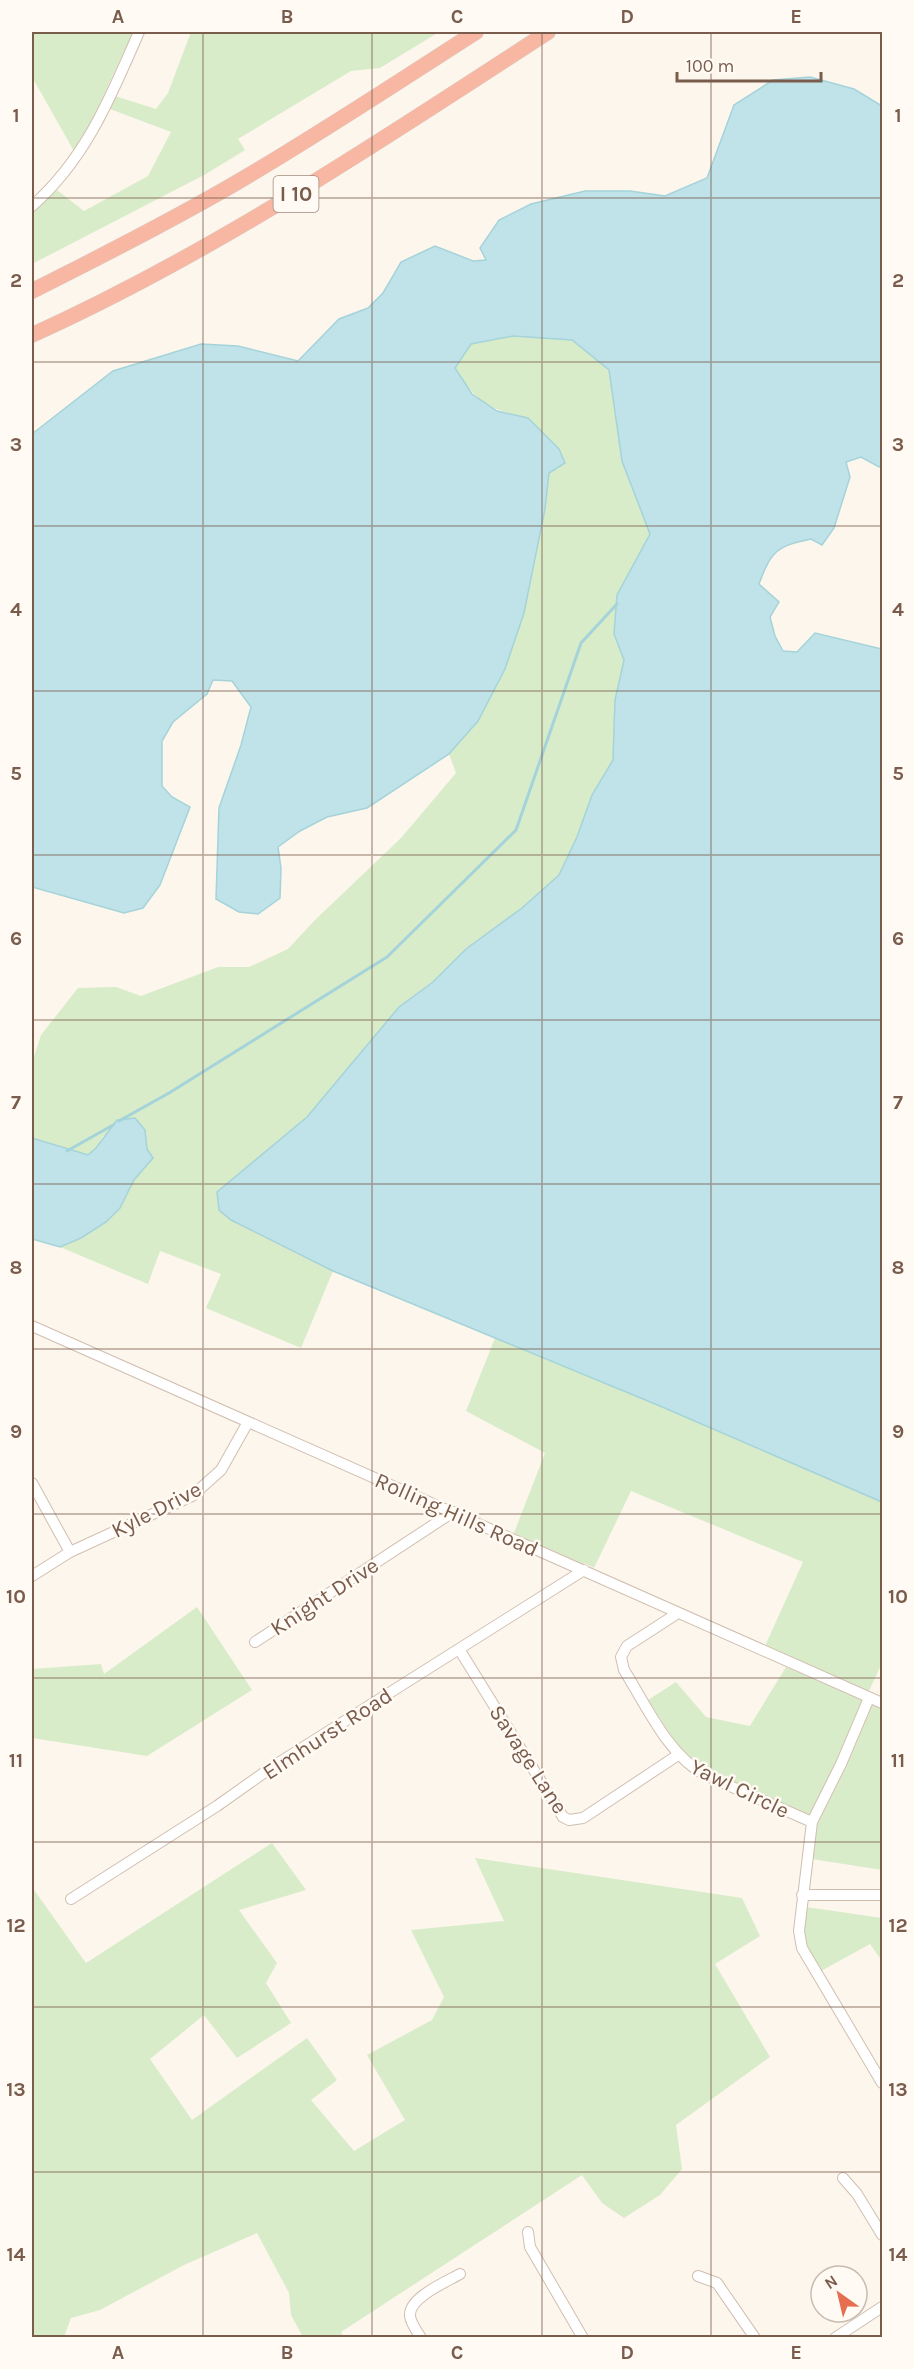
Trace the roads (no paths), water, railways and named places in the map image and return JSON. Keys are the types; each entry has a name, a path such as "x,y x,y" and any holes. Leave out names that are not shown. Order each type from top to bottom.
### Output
{"highway":[{"name":"I 10","path":"32,291 125,244 248,176 476,32"},
{"name":"I 10","path":"32,334 210,245 325,177 548,32"}],"street":[{"path":"32,205 49,191 72,165 89,138 139,32"},
{"name":"Rolling Hills Road","path":"32,1326 882,1703"},
{"name":"Kyle Drive","path":"32,1576 70,1552 192,1496 221,1470 248,1422"},
{"path":"32,1483 70,1552"},
{"name":"Knight Drive","path":"255,1642 453,1512"},
{"name":"Elmhurst Road","path":"71,1899 218,1806 272,1767 584,1570"},
{"name":"Yawl Circle","path":"678,1613 627,1646 621,1657 624,1670 678,1755 705,1775 812,1822"},
{"name":"Savage Lane","path":"459,1649 563,1818 569,1820 583,1818 678,1755"},
{"name":"Yawl Circle","path":"869,1698 841,1764 812,1822 799,1932 802,1948 882,2083"},
{"path":"802,1895 882,1895"},
{"path":"843,2178 857,2194 882,2235"},
{"path":"528,2232 530,2247 583,2337"},
{"path":"421,2337 411,2318 412,2306 418,2299 460,2274"},
{"path":"698,2276 717,2283 755,2337"},
{"path":"835,2337 882,2307"}],"water":[{"path":"810,77 854,89 882,106 882,466 879,467 861,457 846,462 850,477 834,528 822,545 811,539 783,548 767,564 759,584 779,602 770,617 775,636 783,651 797,652 815,633 882,649 882,1502 660,1406 333,1271 231,1220 219,1210 217,1192 307,1117 399,1007 433,982 466,949 522,908 559,875 577,837 592,795 613,760 615,700 624,660 614,634 617,595 650,534 622,461 609,370 572,340 513,336 471,344 455,368 472,394 497,411 528,418 559,449 565,463 549,473 545,509 524,613 505,669 478,721 449,754 367,808 327,817 300,831 278,847 281,868 280,898 258,914 239,912 216,899 219,808 241,745 251,707 232,681 213,680 207,694 173,722 162,741 162,786 172,797 190,807 160,885 143,908 124,913 32,887 32,434 113,371 201,344 238,346 298,361 339,319 368,308 383,293 401,262 435,246 473,261 486,260 480,248 499,220 531,204 585,191 630,191 665,196 707,178 734,105 773,80"},
{"path":"135,1118 145,1130 147,1149 153,1158 134,1180 120,1208 106,1222 81,1238 60,1247 32,1239 32,1138 88,1155 117,1120"}],"waterway":[{"path":"119,1121 169,1093 387,957 516,830 581,643 617,604"},
{"path":"67,1151 113,1125"}]}
